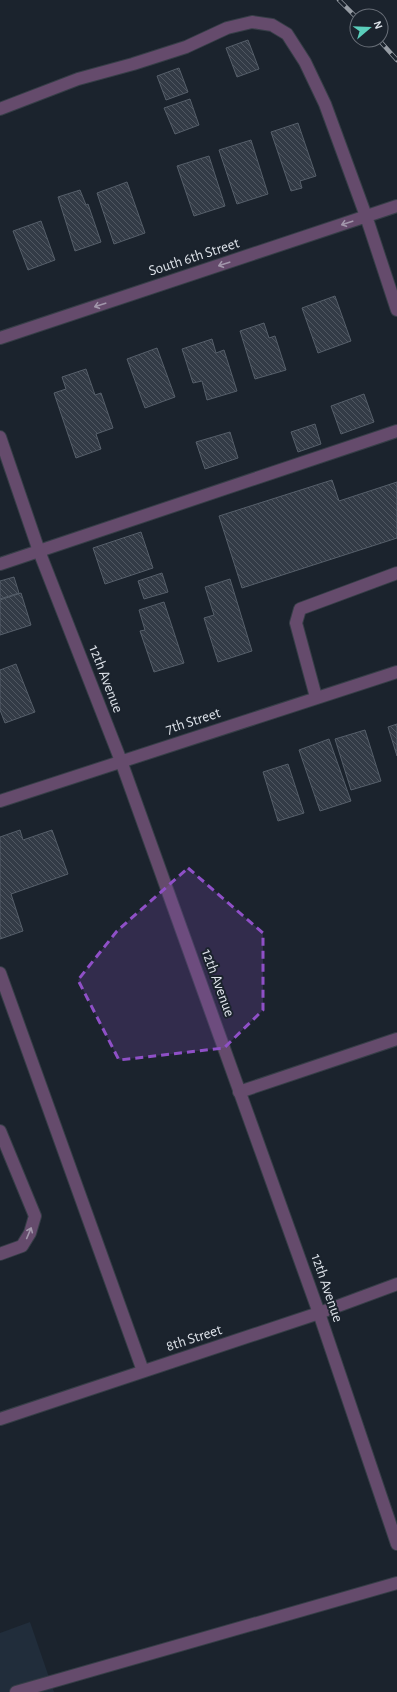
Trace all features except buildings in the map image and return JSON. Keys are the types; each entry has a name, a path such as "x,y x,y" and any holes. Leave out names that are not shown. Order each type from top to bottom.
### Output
{"street":[{"path":"0,109 78,79 133,64 186,47 227,28 252,22 272,25 287,34 305,62 325,104 366,216 397,310"},
{"name":"South 6th Street","path":"0,338 397,206"},
{"path":"0,564 397,431"},
{"name":"12th Avenue","path":"0,436 40,551 121,761 319,1313 397,1544"},
{"path":"316,697 296,623 300,608 397,573"},
{"name":"7th Street","path":"0,801 316,697 397,672"},
{"path":"0,973 143,1371"},
{"path":"239,1092 397,1039"},
{"path":"0,1131 35,1216 30,1233 22,1246 0,1254"},
{"name":"8th Street","path":"0,1419 319,1313 397,1284"},
{"path":"16,1692 397,1583"}],"highlighted area":[{"path":"188,868 263,933 263,1010 224,1048 119,1060 78,980 117,931"}],"shaded area":[{"path":"30,1622 54,1692 0,1692 0,1633"}],"railway":[{"path":"339,0 349,10"},
{"path":"386,48 397,60"}]}
